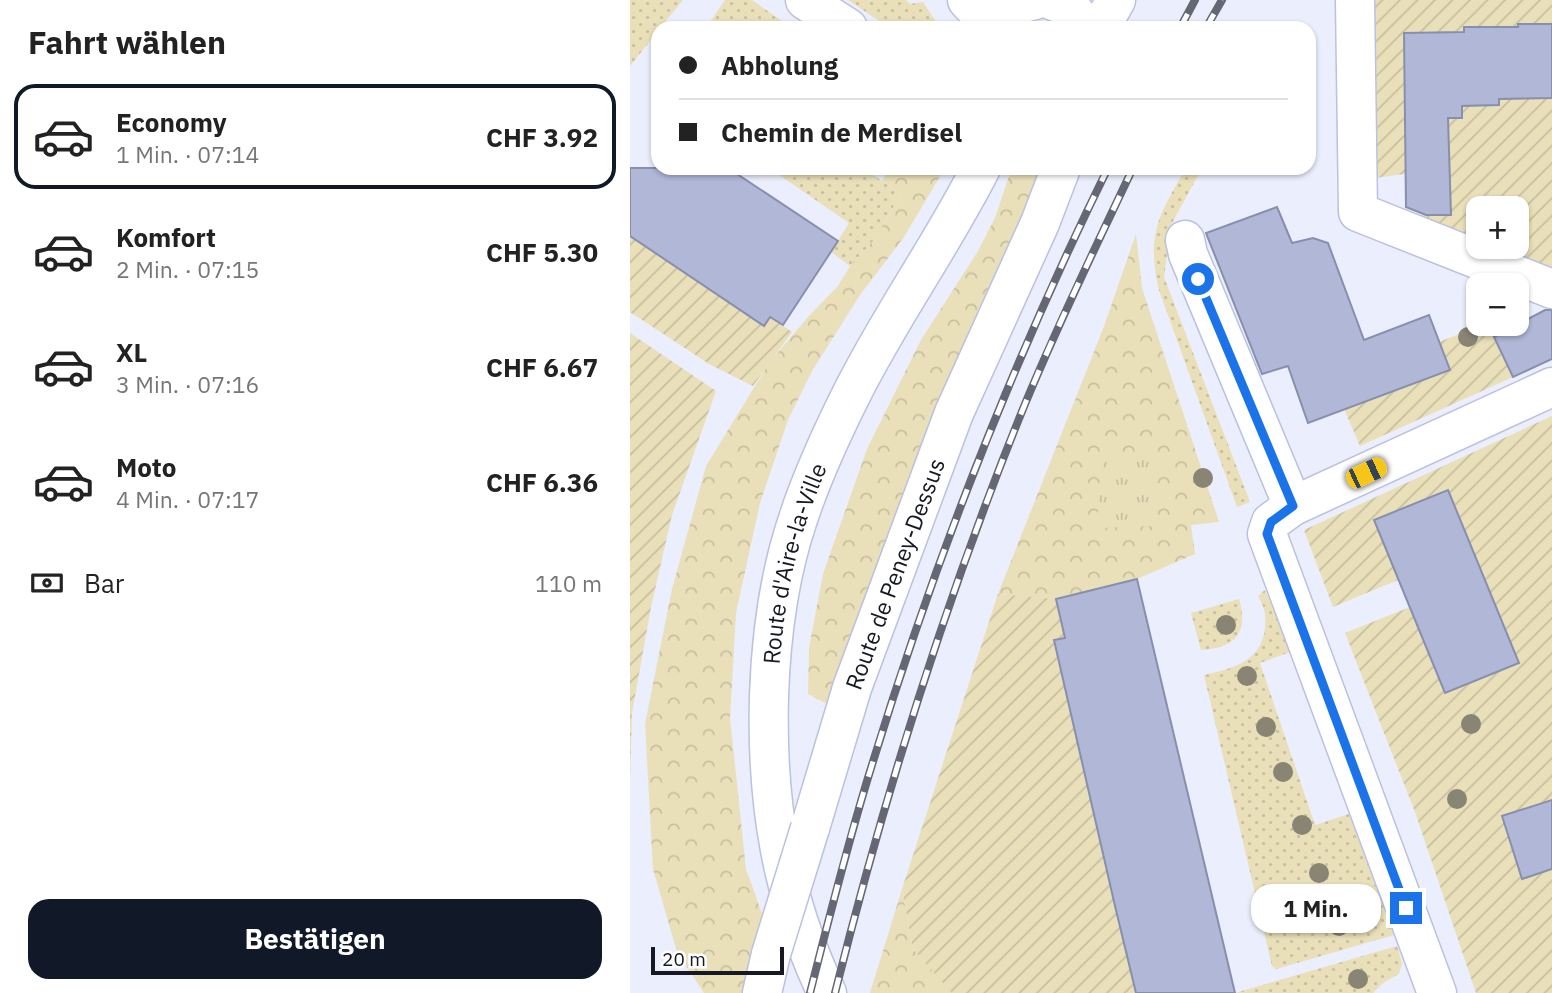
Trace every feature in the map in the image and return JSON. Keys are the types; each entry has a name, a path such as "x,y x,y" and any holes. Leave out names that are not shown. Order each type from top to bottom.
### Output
{"street":[{"path":"805,0 837,21"},
{"path":"967,0 987,21"},
{"path":"1000,21 1021,3 1035,0"},
{"path":"1051,0 1071,8 1081,21"},
{"path":"1104,21 1116,0"},
{"path":"1355,0 1358,212 1552,289"},
{"name":"Route d'Aire-la-Ville","path":"827,993 799,926 787,886 771,798 768,748 771,661 780,591 798,519 822,457 853,391 978,175"},
{"name":"Route de Peney-Dessus","path":"762,993 852,688 954,413 1040,223 1058,175"},
{"path":"1185,240 1188,254 1293,506"},
{"path":"1437,993 1267,534 1271,522 1293,506 1552,387"}],"green space":[{"path":"630,0 683,0 666,21 651,21 651,40 630,66"},
{"path":"725,0 752,0 782,21 711,21"},
{"path":"848,0 906,0 910,4 923,2 935,21 880,21"},
{"path":"1366,0 1552,0 1552,24 1465,27 1464,32 1404,33 1405,118 1462,106 1498,105 1499,98 1552,98 1552,274 1512,259 1529,259 1529,196 1466,196 1466,241 1406,216 1450,214 1449,172 1368,179"},
{"path":"779,175 873,175 901,194 874,240 850,266 831,252 849,223"},
{"path":"885,175 941,175 904,237 860,295 812,371 788,420 760,503 736,613 730,718 746,869 765,922 742,993 704,993 677,952 653,869 645,724 672,589 706,466 769,363 838,286 850,266 874,240 901,194 882,181"},
{"path":"1044,175 999,271 827,704 808,694 809,648 823,574 867,449 921,340 978,251 995,218 1009,176"},
{"path":"1182,175 1198,175 1171,225 1164,277 1250,502 1237,507 1159,290 1155,271 1155,239 1157,226"},
{"path":"1136,234 1142,288 1219,522 1191,525 1195,554 1137,579 1056,599 998,594 1103,329"},
{"path":"630,236 763,325 770,317 792,332 753,386 709,364 630,312"},
{"path":"1466,331 1466,336 1494,336 1513,377 1360,446 1344,409 1439,342"},
{"path":"630,333 716,391 672,515 651,607 632,713 630,779"},
{"path":"1552,416 1552,993 1476,993 1415,812 1345,633 1410,607 1398,580 1333,607 1304,530"},
{"path":"1140,454 1154,463 1157,526 1096,528 1104,459"},
{"path":"1265,590 1293,651 1260,663 1315,825 1349,814 1394,935 1276,969 1272,966 1204,675 1244,662 1258,648 1263,639 1265,619 1264,608 1258,596"},
{"path":"998,594 1056,599 1065,638 1054,641 1136,993 952,993 913,949 902,889"},
{"path":"1239,599 1242,621 1237,636 1223,646 1201,650 1191,613"},
{"path":"902,889 913,949 954,993 870,993"},
{"path":"1397,946 1402,963 1399,974 1383,983 1373,993 1235,993"}],"building":[{"path":"1518,24 1552,24 1552,98 1499,99 1499,105 1462,106 1462,118 1448,118 1451,215 1426,215 1406,207 1404,33 1464,32 1464,27 1518,27"},
{"path":"630,168 651,168 651,175 739,175 838,241 783,325 770,317 764,326 630,236"},
{"path":"1277,207 1292,243 1313,238 1328,243 1364,340 1429,315 1450,370 1308,423 1288,366 1262,374 1206,233"},
{"path":"1545,310 1552,310 1552,359 1513,377 1494,337 1529,336 1529,318"},
{"path":"1448,490 1519,663 1445,693 1374,520"},
{"path":"1137,579 1235,993 1136,993 1115,906 1054,640 1065,638 1056,599"},
{"path":"1552,800 1552,869 1522,879 1502,816"}],"railway":[{"path":"1184,21 1195,0"},
{"path":"1210,21 1222,0"},
{"path":"810,993 871,768 921,614 1008,388 1105,175"},
{"path":"835,993 897,769 969,548 1038,374 1130,175"}],"route":[{"path":"1198,279 1293,506 1271,522 1267,534 1406,908"}]}
